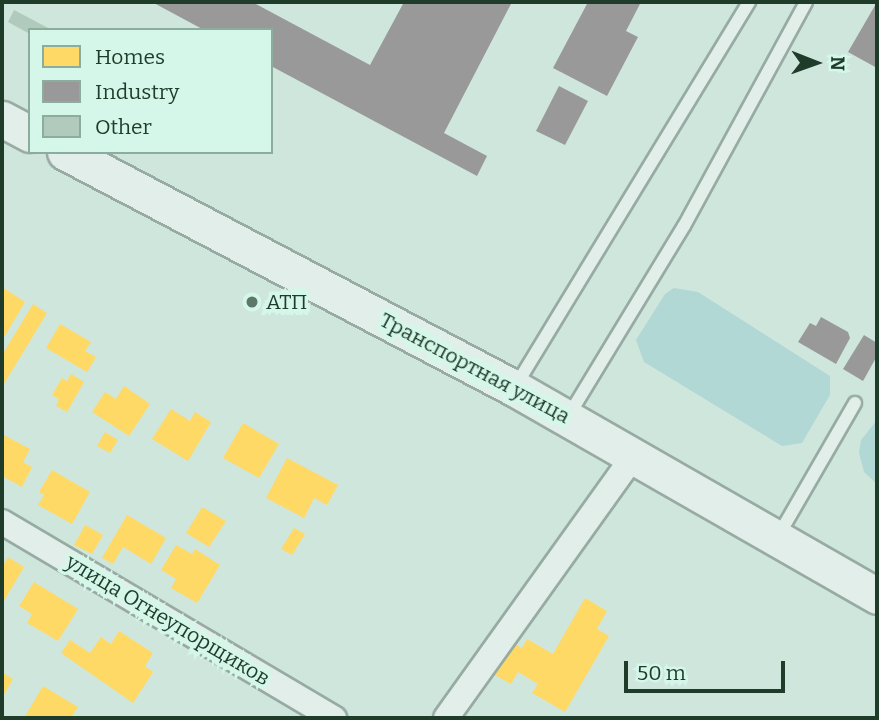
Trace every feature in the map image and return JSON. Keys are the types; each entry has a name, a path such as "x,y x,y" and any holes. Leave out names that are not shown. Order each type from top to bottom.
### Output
{"main road":[{"path":"2,119 28,133"},
{"name":"Транспортная улица","path":"69,154 514,388 877,596"}],"street":[{"path":"446,718 634,455"},
{"name":"улица Огнеупорщиков","path":"2,522 334,718"}],"lane":[{"path":"514,388 749,2"},
{"path":"567,418 684,226 806,2"},
{"path":"777,538 855,403"}],"shaded area":[{"path":"674,288 698,292 830,376 830,395 802,443 782,446 644,362 636,340 665,294"},
{"path":"877,420 877,484 864,472 859,453 861,440"}],"building: Homes":[{"path":"2,287 25,302 5,336 2,334"},
{"path":"33,304 47,313 2,387 2,355"},
{"path":"60,324 91,342 85,351 96,357 87,372 46,348"},
{"path":"71,374 84,382 67,412 56,406 59,399 52,395 62,378 67,381"},
{"path":"124,386 150,404 129,436 92,412 105,392 116,399"},
{"path":"171,409 190,421 195,412 211,422 188,461 152,439"},
{"path":"243,423 279,444 259,478 223,458"},
{"path":"105,432 118,440 110,453 97,446"},
{"path":"2,434 30,449 23,462 32,467 22,487 2,476"},
{"path":"287,458 338,485 327,505 314,498 304,518 266,498"},
{"path":"52,470 90,492 72,524 38,505 44,495 39,492"},
{"path":"202,507 226,521 209,547 186,533"},
{"path":"127,515 166,538 151,564 123,547 113,564 102,558"},
{"path":"85,525 103,535 92,554 74,545"},
{"path":"294,528 305,534 292,555 281,549"},
{"path":"176,545 192,554 195,549 220,565 197,603 171,588 176,579 161,570"},
{"path":"8,557 24,567 2,604 2,567"},
{"path":"34,582 78,609 58,641 27,623 32,614 19,606"},
{"path":"585,598 607,611 597,629 609,636 565,712 532,693 538,684 518,672 511,684 493,674 511,642 522,648 527,639 553,654"},
{"path":"119,631 153,653 145,666 153,672 133,703 61,653 70,640 90,653 101,637 111,644"},
{"path":"2,672 13,679 2,698"},
{"path":"43,686 78,707 71,718 24,718"}],"building: Industry":[{"path":"152,2 252,2 370,65 404,2 512,2 444,133 487,156 477,176 273,67 273,28 200,28"},
{"path":"588,2 641,2 626,31 638,37 607,96 553,68"},
{"path":"877,2 877,68 848,52"},
{"path":"559,86 588,101 565,145 536,131"},
{"path":"821,317 848,332 850,338 836,364 798,342 810,323 816,326"},
{"path":"864,335 877,343 877,356 863,381 843,369"}],"building: Other":[{"path":"14,10 48,28 28,28 28,33 8,22"}],"place":[{"name":"АТП","path":"252,302"}]}
